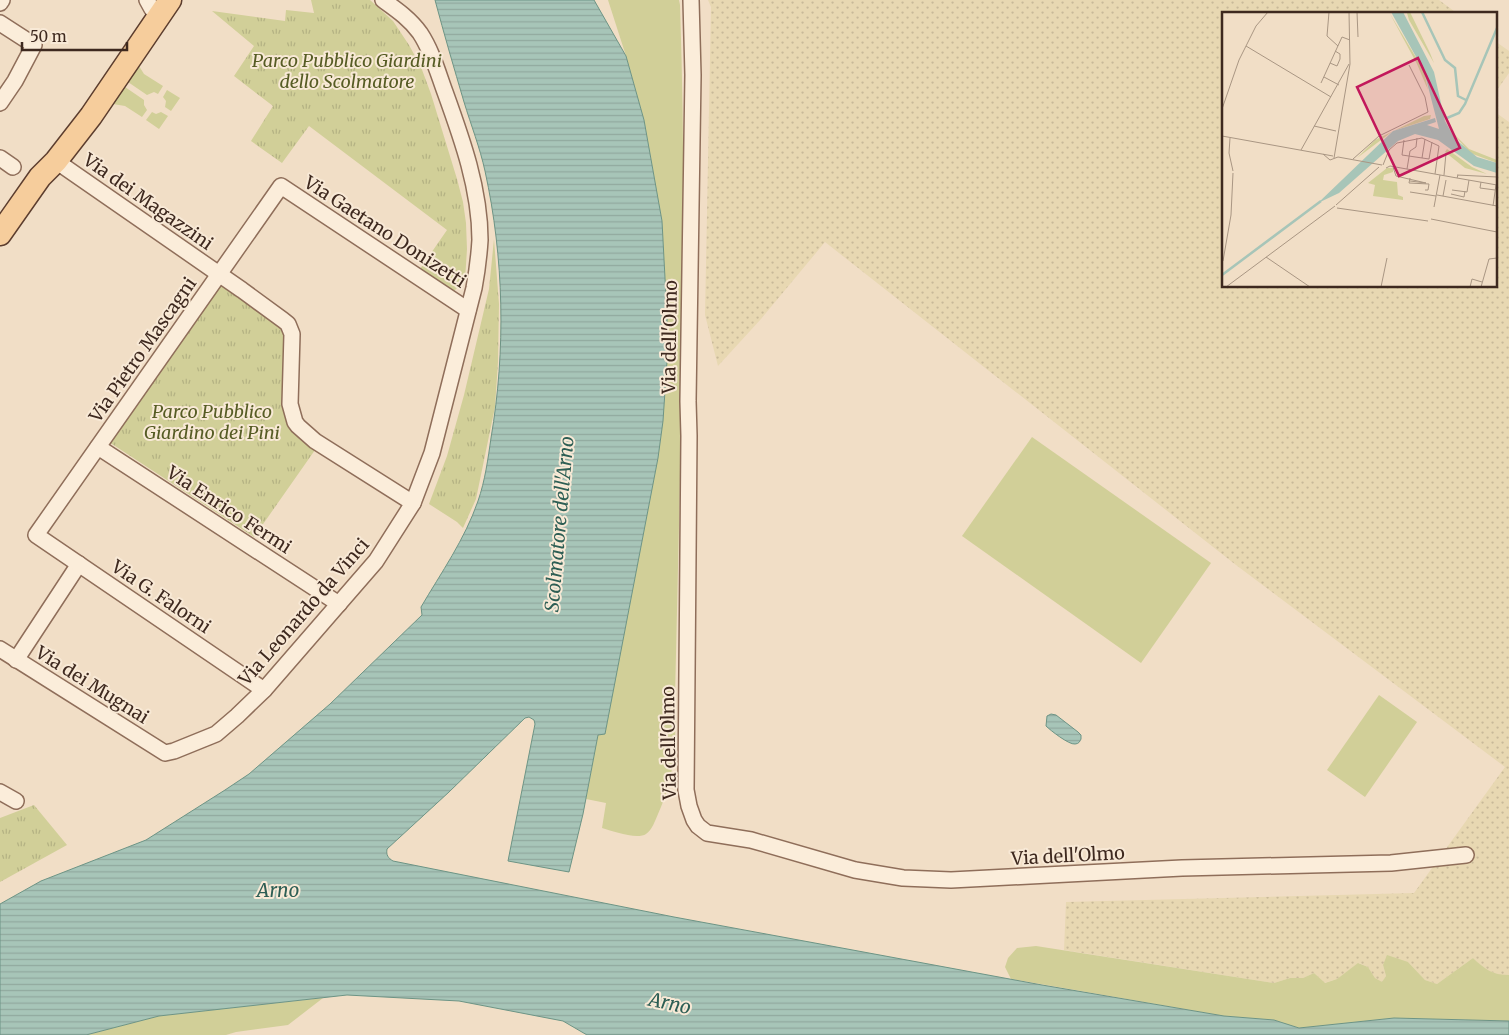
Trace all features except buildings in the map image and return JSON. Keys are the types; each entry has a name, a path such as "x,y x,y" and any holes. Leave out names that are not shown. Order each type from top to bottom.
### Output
{"main road":[{"path":"0,234 40,177 56,161 91,116 157,2"},
{"path":"40,177 49,156 157,2"}],"street":[{"name":"Via Leonardo da Vinci","path":"165,753 216,734 238,716 264,690 376,561 413,503 432,452 478,267 480,240 476,201 470,172 454,119 429,50 410,21 384,0"},
{"name":"Via dell'Olmo","path":"691,0 693,75 688,401 686,790 688,806 698,826 707,833 757,841 855,870 928,880 1182,868 1390,862 1466,855"},
{"path":"0,23 34,45 15,81 0,103"},
{"path":"0,158 13,167"},
{"name":"Via dei Magazzini","path":"56,161 283,320 290,328 292,339 290,404 295,422 315,441 413,503"},
{"name":"Via Gaetano Donizetti","path":"281,186 468,310"},
{"name":"Via Pietro Mascagni","path":"36,535 281,186"},
{"name":"Via Enrico Fermi","path":"98,447 339,604"},
{"name":"Via G. Falorni","path":"36,535 264,690"},
{"path":"16,660 79,564"},
{"name":"Via dei Mugnai","path":"0,649 165,753"},
{"path":"0,792 16,801"}],"shaded area":[{"path":"708,0 1439,0 1455,12 1222,12 1222,288 1496,288 1496,113 1509,122 1509,975 1500,975 1486,970 1473,958 1437,984 1425,980 1408,962 1383,965 1386,976 1382,983 1375,978 1368,967 1359,963 1337,979 1324,983 1314,973 1303,978 1290,978 1274,983 1064,950 1066,902 1414,893 1505,767 1236,565 825,242 761,319 718,366 705,315 711,7"},
{"path":"1496,42 1509,51 1509,73 1496,92"}],"green space":[{"name":"Parco Pubblico Giardini dello Scolmatore","path":"311,0 370,0 393,21 421,67 457,179 466,223 465,280 452,293 420,269 447,230 309,126 282,163 251,141 273,106 234,76 254,46 212,11 285,21 286,10 314,13"},
{"path":"608,0 679,0 680,5 683,265 675,743 672,771 664,799 653,825 642,836 624,834 602,828 606,803 586,799 598,735 605,733 658,458 663,421 667,361 667,316 662,221 644,120"},
{"path":"139,66 144,74 163,86 158,94 154,92 147,95 128,82"},
{"path":"125,87 144,100 147,110 142,117 125,106 113,104"},
{"path":"167,90 180,98 171,111 165,107 166,101 163,97"},
{"path":"152,112 156,114 161,112 168,116 159,129 146,120"},
{"path":"494,239 499,304 495,407 476,499 463,528 429,504 447,456 464,395 489,289"},
{"name":"Parco Pubblico Giardino dei Pini","path":"221,283 283,327 287,336 284,383 286,419 300,440 315,450 254,537 109,442"},
{"path":"1032,437 1211,563 1141,663 962,536"},
{"path":"1379,695 1417,722 1365,797 1327,770"},
{"path":"34,805 67,845 0,882 0,818"},
{"path":"1036,946 1274,983 1290,978 1303,978 1314,973 1325,983 1337,979 1358,963 1368,967 1375,978 1382,982 1386,976 1383,965 1387,955 1408,962 1425,980 1437,984 1473,958 1489,971 1509,975 1509,1021 1394,1018 1299,1028 1274,1020 1224,1016 1011,979 1005,967 1008,958 1017,948"},
{"path":"323,998 288,1025 226,1035 86,1035 159,1016"}],"water":[{"path":"435,0 594,0 626,56 644,120 662,221 667,316 667,361 663,421 658,458 605,734 598,735 583,814 569,872 508,861 535,724 534,720 529,717 525,718 387,849 387,855 390,859 674,917 1042,985 1224,1016 1274,1020 1299,1028 1394,1018 1509,1021 1509,1035 587,1035 563,1021 459,1001 347,995 159,1016 86,1035 0,1035 0,904 41,881 146,840 249,774 330,704 422,615 421,607 452,556 473,515 484,478 496,405 501,338 499,271 496,237 485,171"},
{"path":"1051,714 1056,715 1081,735 1081,739 1077,744 1068,742 1046,726 1047,716"}],"water label":[{"name":"Scolmatore dell'Arno","path":"559,524"},
{"name":"Arno","path":"278,890"},
{"name":"Arno","path":"670,1003"}]}
